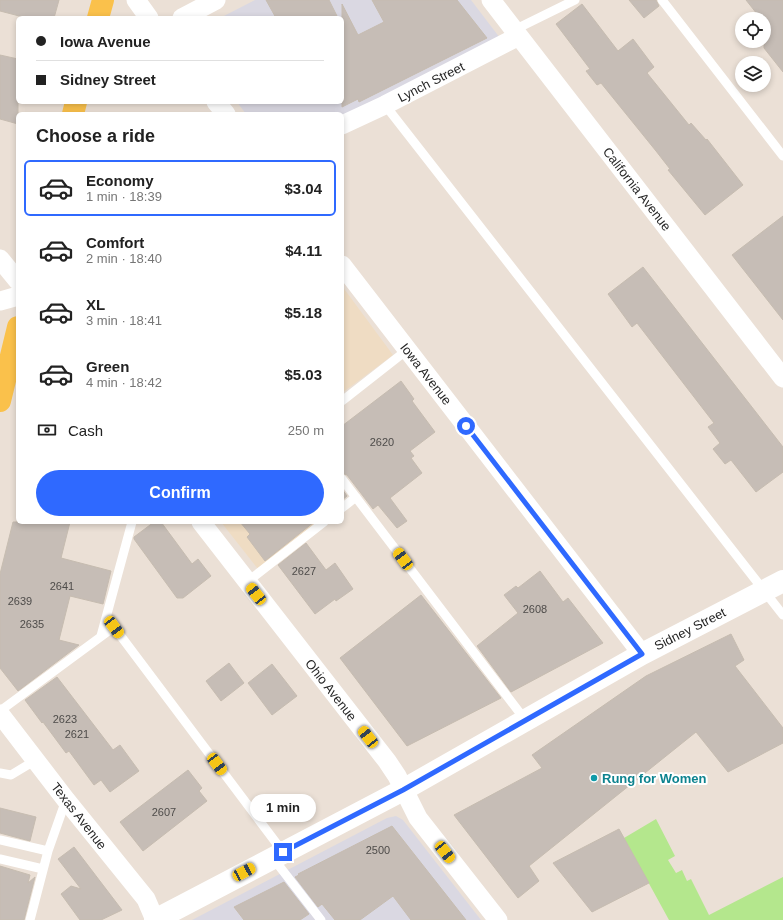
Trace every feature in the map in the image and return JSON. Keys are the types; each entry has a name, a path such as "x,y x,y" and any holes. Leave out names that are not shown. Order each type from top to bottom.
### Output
{"main road":[{"path":"99,16 103,0"},
{"path":"0,401 16,335"}],"street":[{"path":"136,0 148,16"},
{"path":"186,16 216,0"},
{"name":"California Avenue","path":"491,0 783,378"},
{"name":"Lynch Street","path":"344,124 386,105 517,33"},
{"path":"218,104 224,112"},
{"path":"0,259 16,279"},
{"name":"Iowa Avenue","path":"344,268 642,654"},
{"path":"0,301 16,297"},
{"name":"Ohio Avenue","path":"203,524 387,761 418,818 498,920"},
{"name":"Sidney Street","path":"155,920 403,790 642,654 783,581"},
{"name":"Texas Avenue","path":"0,714 66,800 146,899 155,920"}],"lane":[{"path":"517,33 574,0"},
{"path":"662,0 783,156"},
{"path":"386,105 783,615"},
{"path":"344,399 407,350"},
{"path":"344,482 526,721"},
{"path":"344,506 356,497"},
{"path":"101,636 131,524"},
{"path":"247,582 321,524"},
{"path":"0,711 114,627 278,855 321,920"},
{"path":"0,773 11,775 36,760"},
{"path":"30,920 48,851 66,800"},
{"path":"0,840 48,851"},
{"path":"0,859 43,869"}],"shaded area":[{"path":"255,0 471,0 500,38 344,115 344,112 244,112 238,104 344,104 344,16 224,16"},
{"path":"344,289 393,355 344,392"},
{"path":"223,524 316,524 258,569"},
{"path":"396,816 403,820 481,920 192,920 387,818"}],"green space":[{"path":"656,819 675,856 668,860 676,873 682,870 687,881 691,879 709,915 783,877 783,920 669,920 624,838"}],"building":[{"path":"0,0 59,0 55,16 19,16 0,11"},
{"path":"266,0 329,0 337,16 275,16"},
{"path":"372,0 457,0 487,38 359,102 358,99 342,107 342,104 344,104 344,16 342,16 342,4 358,35 384,22"},
{"path":"629,0 656,0 659,6 644,18"},
{"path":"746,0 783,0 783,72 764,48 771,48 771,12 755,12"},
{"path":"582,4 618,51 633,39 654,67 647,73 689,125 691,123 706,140 707,139 743,185 705,215 668,170 670,169 601,83 597,85 586,71 590,69 556,24"},
{"path":"0,55 16,59 16,104 18,104 18,112 16,112 16,123 0,119"},
{"path":"783,216 783,320 732,255"},
{"path":"643,267 783,447 783,472 756,492 731,460 725,464 713,449 720,443 708,427 714,423 637,323 632,327 608,294"},
{"path":"401,381 414,399 412,401 435,432 410,451 414,456 411,458 422,473 390,498 407,521 397,528 378,505 373,509 347,475 344,474 344,424"},
{"path":"13,522 16,522 16,524 70,524 61,558 111,571 103,604 70,596 59,640 79,645 18,691 0,668 0,574"},
{"path":"151,524 162,524 192,564 198,559 211,576 183,598 177,598 134,537"},
{"path":"242,524 311,524 265,561 247,537 250,534"},
{"path":"306,543 326,570 335,563 353,589 336,601 335,599 315,614 278,565"},
{"path":"540,571 563,602 568,598 603,643 511,692 477,646 518,613 504,595 516,586 518,588"},
{"path":"421,595 501,698 407,746 340,658"},
{"name":"Rung for Women","path":"731,634 744,660 735,666 783,728 783,743 728,772 696,732 529,866 539,881 518,898 454,815 542,768 532,755 646,676"},
{"path":"229,663 244,683 221,701 206,681"},
{"path":"272,664 297,696 272,715 248,683"},
{"path":"57,677 113,750 120,745 139,771 110,792 101,780 94,785 69,751 66,753 25,700"},
{"path":"188,770 202,788 199,791 207,801 143,851 120,822"},
{"path":"0,808 36,817 30,841 0,833"},
{"path":"392,826 466,920 411,920 393,896 360,920 335,920 322,904 318,907 295,877 299,875 298,874"},
{"path":"619,829 649,883 592,912 553,863"},
{"path":"74,847 122,910 101,920 80,920 61,894 71,886 81,889 58,859"},
{"path":"0,866 30,875 28,883 35,877 24,920 0,920"},
{"path":"284,882 309,914 300,920 244,920 234,907"}],"place":[{"name":"Rung for Women","path":"594,778"}],"route":[{"path":"283,852 403,790 642,654 466,426"}]}
